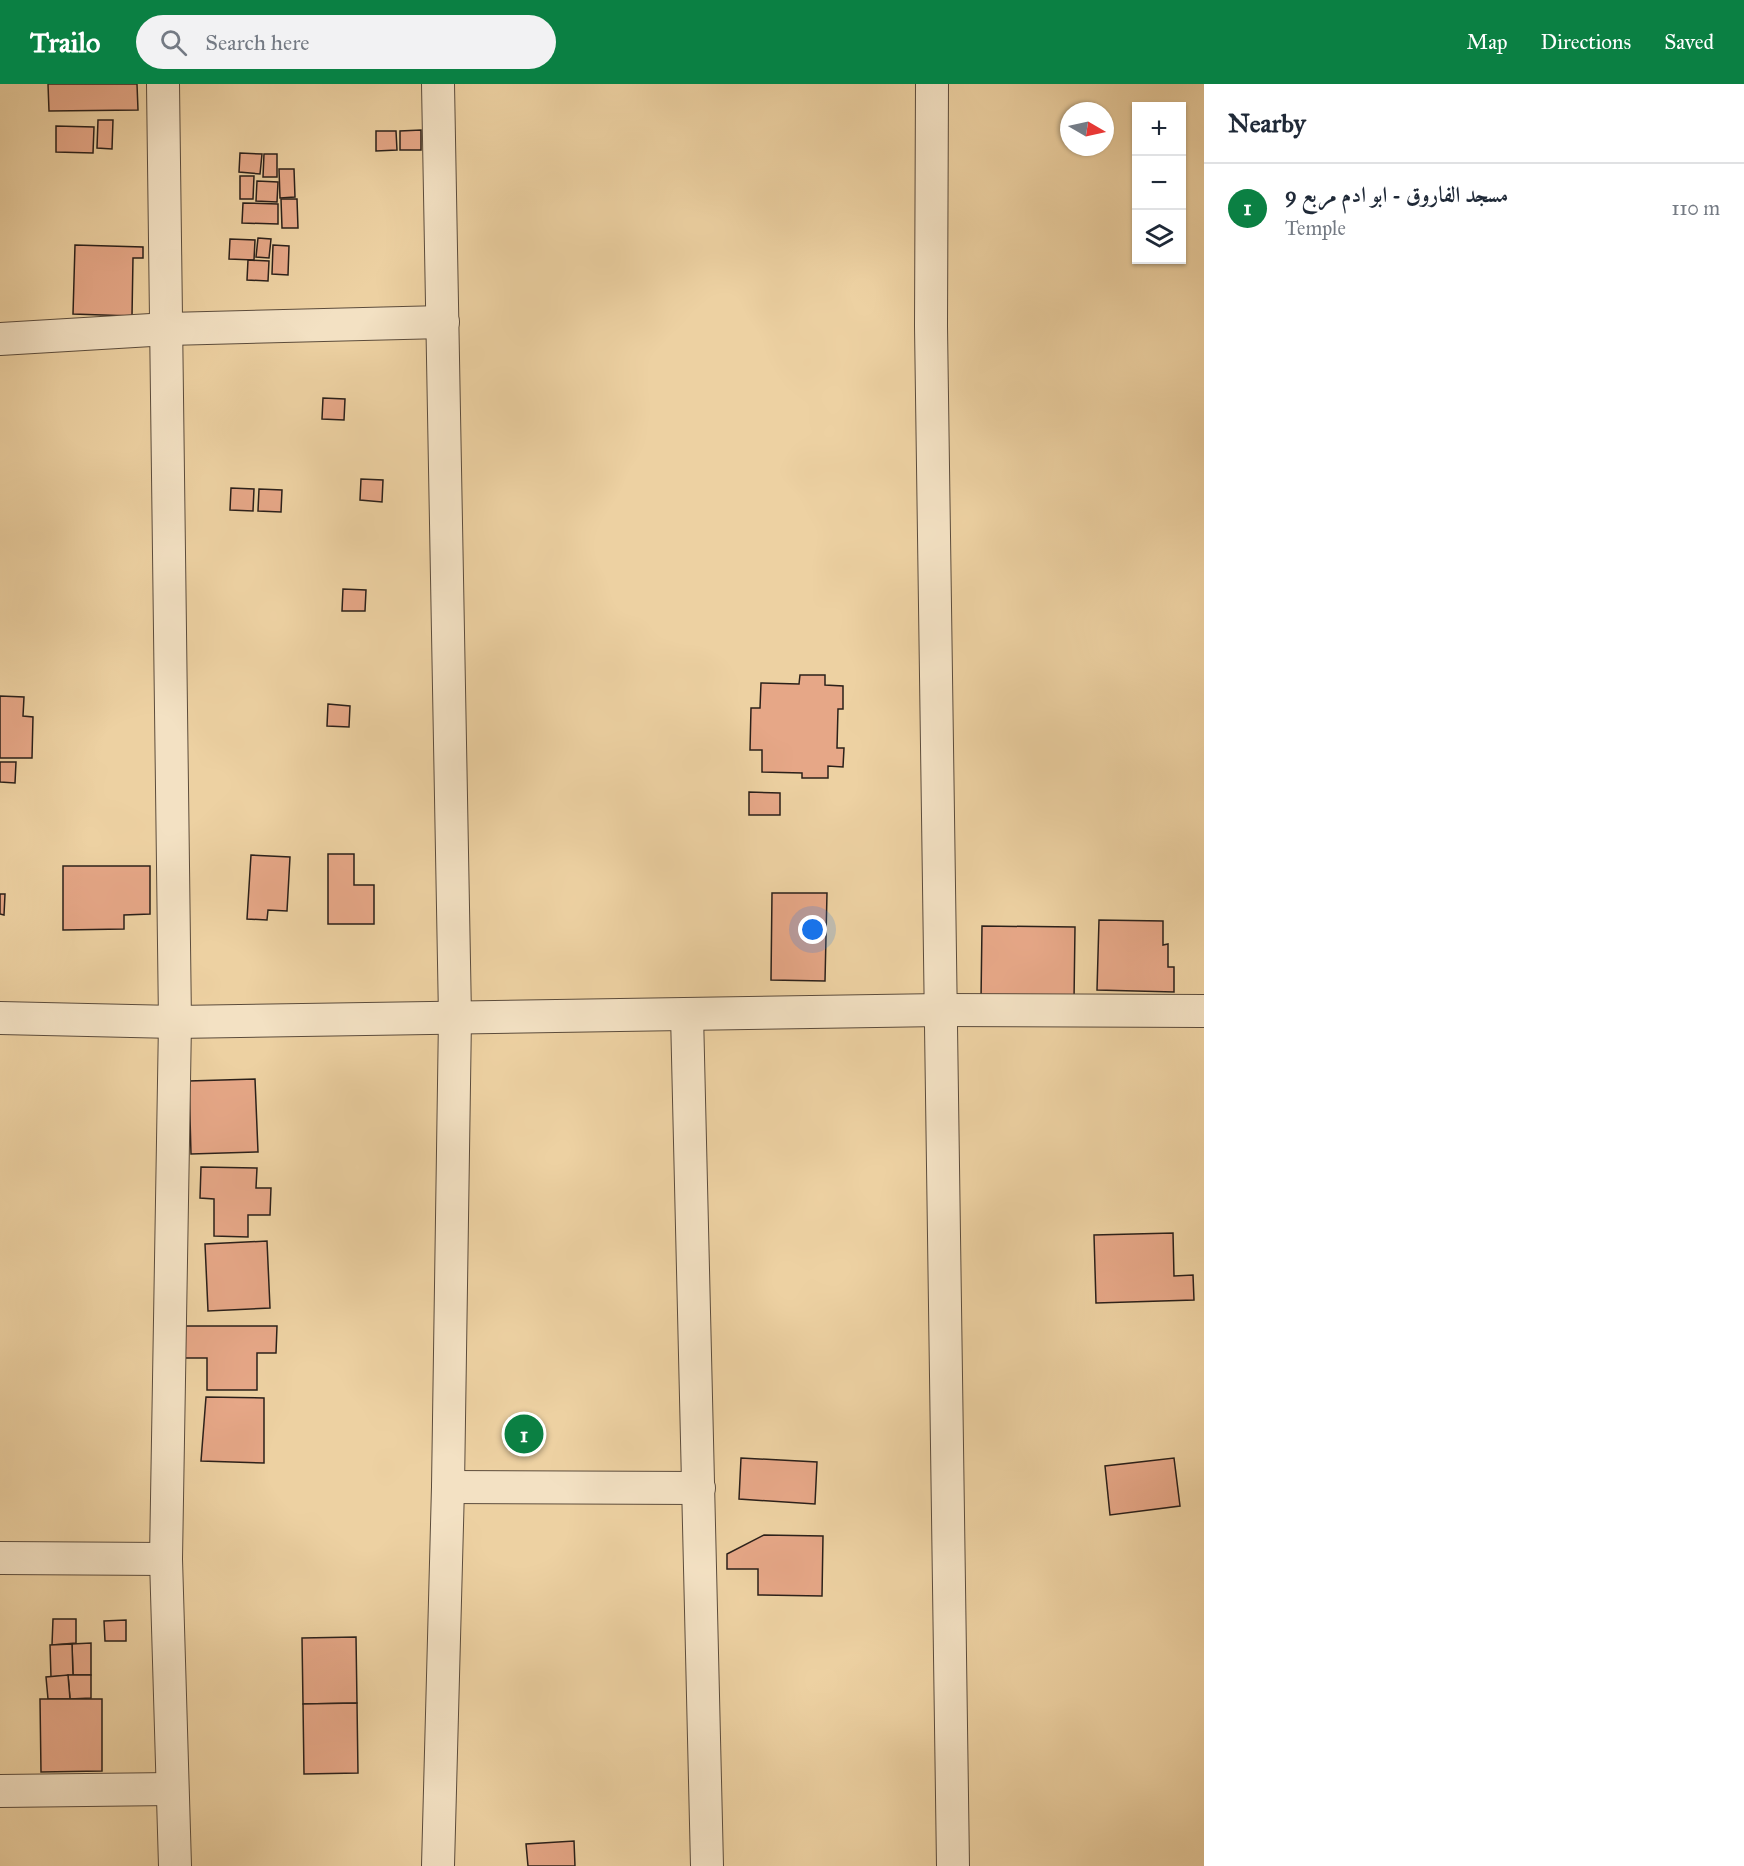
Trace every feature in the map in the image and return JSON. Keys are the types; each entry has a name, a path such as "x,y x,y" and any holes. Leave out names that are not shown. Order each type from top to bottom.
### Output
{"street":[{"path":"163,84 168,329 175,1022 166,1559 175,1866"},
{"path":"438,84 455,1017 448,1487 438,1866"},
{"path":"932,84 931,326 954,1866"},
{"path":"0,339 168,329 443,322"},
{"path":"0,1018 175,1022 941,1010 1204,1011"},
{"path":"687,1014 707,1866"},
{"path":"448,1487 699,1488"},
{"path":"0,1558 166,1559"},
{"path":"0,1791 172,1789"}],"building":[{"path":"48,84 137,84 138,110 49,111"},
{"path":"98,120 113,120 112,149 97,148"},
{"path":"56,126 94,127 93,153 56,152"},
{"path":"421,130 421,150 400,150 400,131"},
{"path":"376,131 396,131 397,150 376,151"},
{"path":"240,153 262,154 260,174 239,172"},
{"path":"264,154 277,154 277,177 263,177"},
{"path":"279,169 294,169 295,197 280,198"},
{"path":"240,176 254,176 253,199 240,199"},
{"path":"257,181 278,182 277,202 256,201"},
{"path":"281,199 297,199 298,228 282,228"},
{"path":"243,203 278,204 278,224 242,223"},
{"path":"258,238 271,239 269,258 256,257"},
{"path":"230,239 255,240 254,260 229,259"},
{"path":"75,245 143,247 143,258 133,258 132,316 73,314"},
{"path":"273,245 289,246 288,275 272,274"},
{"path":"248,260 269,261 268,281 247,280"},
{"path":"323,398 345,399 344,420 322,419"},
{"path":"361,479 383,480 382,502 360,500"},
{"path":"231,488 254,489 253,511 230,510"},
{"path":"259,489 282,490 281,512 258,511"},
{"path":"343,589 366,590 365,611 342,611"},
{"path":"800,675 825,675 825,685 843,686 843,709 838,709 837,748 844,748 843,767 828,766 828,778 802,778 802,773 762,772 762,750 750,750 751,708 760,708 761,683 799,684"},
{"path":"0,696 24,697 23,716 33,717 32,758 0,758"},
{"path":"328,704 350,706 349,727 327,726"},
{"path":"0,762 16,762 15,783 0,782"},
{"path":"749,792 780,793 780,815 749,815"},
{"path":"328,854 354,854 354,885 374,885 374,924 328,924"},
{"path":"251,855 290,857 287,911 268,910 267,920 247,919"},
{"path":"63,866 150,866 150,914 124,915 124,929 63,930"},
{"path":"772,893 827,893 825,981 771,980"},
{"path":"0,894 5,894 4,915 0,914"},
{"path":"1099,920 1163,921 1163,945 1168,944 1168,967 1174,967 1174,992 1097,990"},
{"path":"982,926 1075,927 1074,1001 981,1000"},
{"path":"255,1079 258,1152 191,1154 189,1081"},
{"path":"201,1167 257,1168 256,1188 271,1188 270,1215 248,1215 248,1237 214,1236 214,1199 200,1198"},
{"path":"1173,1233 1174,1276 1193,1275 1194,1300 1096,1303 1094,1235"},
{"path":"267,1241 270,1308 208,1311 205,1244"},
{"path":"185,1326 277,1326 276,1353 257,1353 257,1390 207,1390 207,1358 185,1358"},
{"path":"206,1397 264,1398 264,1463 201,1461"},
{"path":"741,1458 817,1462 815,1504 739,1499"},
{"path":"1174,1458 1180,1506 1110,1515 1105,1466"},
{"path":"764,1535 823,1536 822,1596 758,1595 758,1569 727,1569 727,1554"},
{"path":"53,1619 76,1619 76,1643 52,1645"},
{"path":"126,1620 126,1641 105,1641 104,1621"},
{"path":"356,1637 357,1703 303,1704 302,1638"},
{"path":"91,1643 91,1675 73,1675 72,1644"},
{"path":"72,1644 73,1675 51,1677 50,1645"},
{"path":"68,1675 91,1675 91,1698 70,1699"},
{"path":"68,1675 70,1699 48,1699 46,1677"},
{"path":"40,1699 102,1699 102,1771 41,1772"},
{"path":"357,1703 358,1773 304,1774 303,1704"},
{"path":"574,1841 575,1866 528,1866 526,1844"}],"place":[{"name":"مسجد الفاروق - ابو ادم مربع 9","path":"524,1434"}]}
